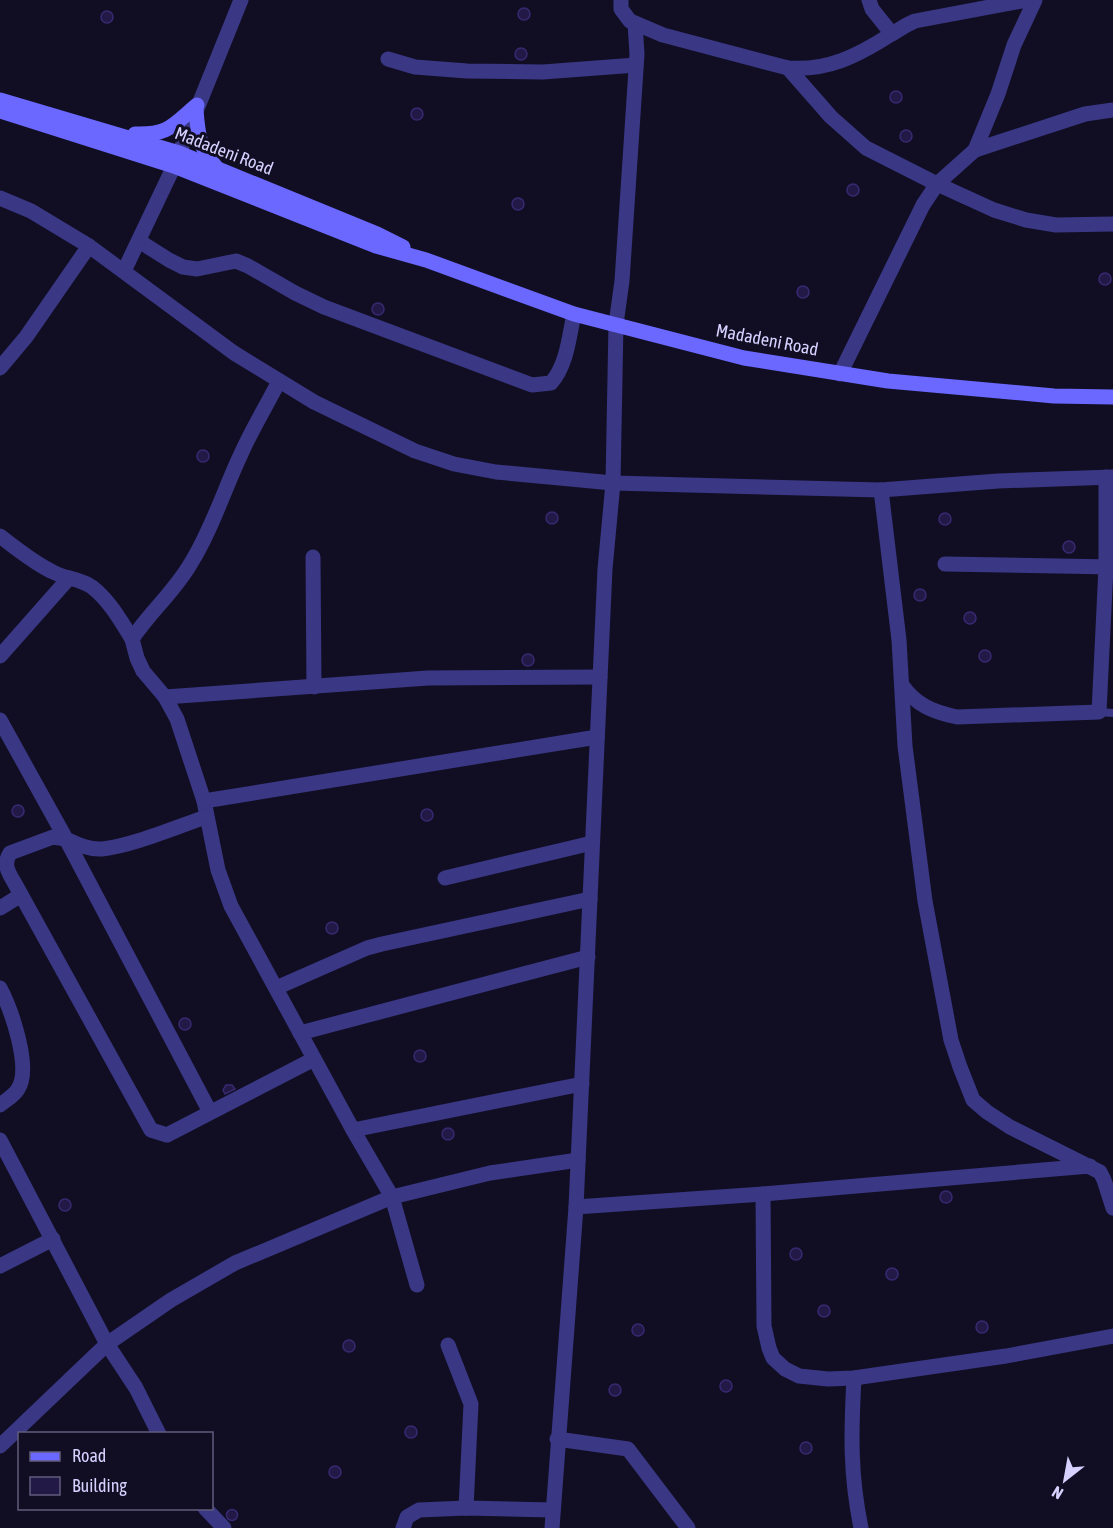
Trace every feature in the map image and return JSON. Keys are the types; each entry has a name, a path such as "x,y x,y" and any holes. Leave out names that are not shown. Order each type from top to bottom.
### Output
{"street":[{"path":"124,271 177,159 241,0"},
{"path":"621,0 621,9 630,21 663,35 788,68 804,69 838,63 915,21 1027,0"},
{"path":"869,0 872,9 892,34"},
{"path":"975,150 998,94 1014,45 1035,0"},
{"path":"552,1528 576,1207 605,569 613,483 616,324 622,281 636,65 635,23"},
{"path":"388,59 428,69 467,71 543,72 636,65"},
{"path":"788,68 849,134 866,148 937,184 994,210 1026,220 1056,225 1113,224"},
{"name":"Madadeni Road","path":"0,100 117,134 376,246 426,261 574,314 744,358 840,374 888,381 1054,396 1113,397"},
{"path":"117,134 159,134 196,107"},
{"path":"196,107 198,137 202,148 218,169"},
{"path":"840,374 908,234 937,184 975,150 1085,114 1113,110"},
{"name":"Madadeni Road","path":"0,111 218,169 377,234 426,261"},
{"path":"0,198 32,211 90,246 234,353 314,402 415,451 454,464 496,472 613,483 881,490 998,481 1110,477 1106,713 957,717 922,706 909,695 902,685"},
{"path":"139,241 183,267 197,269 236,261 324,307 532,385 551,383 557,377 564,361 574,314"},
{"path":"0,368 26,338 90,246"},
{"path":"132,639 141,624 179,583 193,561 242,452 279,381"},
{"path":"881,490 899,640 905,746 924,901 951,1040 973,1100 1010,1127 1093,1167 1103,1176 1113,1208"},
{"path":"0,536 41,566 69,579 83,582 99,593 132,639 143,672 165,697 177,719 205,809 218,870 231,906 392,1197 417,1285"},
{"path":"313,557 314,687"},
{"path":"945,564 1110,567"},
{"path":"0,656 69,579"},
{"path":"165,697 428,678 600,677"},
{"path":"0,720 66,839 210,1112"},
{"path":"314,1059 167,1135 152,1130 143,1119 21,895 6,865 10,853 53,837 100,849 123,844 205,809 597,737"},
{"path":"445,878 592,843"},
{"path":"0,908 21,895"},
{"path":"276,988 367,948 590,899"},
{"path":"300,1033 588,957"},
{"path":"0,987 21,1049 23,1074 19,1088 0,1105"},
{"path":"353,1130 582,1084"},
{"path":"0,1140 108,1344 136,1388 158,1432"},
{"path":"0,1446 108,1344 162,1305 235,1263 392,1197 490,1173 578,1160"},
{"path":"576,1207 1113,1167"},
{"path":"763,1194 764,1326 773,1358 785,1370 799,1376 828,1379 854,1378 1006,1356 1113,1336"},
{"path":"0,1266 52,1239"},
{"path":"448,1345 471,1404 466,1508"},
{"path":"854,1378 851,1428 852,1470 861,1528"},
{"path":"557,1439 627,1449 688,1528"},
{"path":"403,1528 407,1517 419,1510 466,1508 553,1510"},
{"path":"206,1510 224,1528"}],"building":[{"path":"524,8 530,14 524,20 518,14"},
{"path":"107,11 113,17 107,23 101,17"},
{"path":"521,48 527,54 521,60 515,54"},
{"path":"896,91 902,97 896,103 890,97"},
{"path":"417,108 423,114 417,120 411,114"},
{"path":"906,130 912,136 906,142 900,136"},
{"path":"853,184 859,190 853,196 847,190"},
{"path":"518,198 524,204 518,210 512,204"},
{"path":"1105,273 1111,279 1105,285 1099,279"},
{"path":"803,286 809,292 803,298 797,292"},
{"path":"378,303 384,309 378,315 372,309"},
{"path":"203,450 209,456 203,462 197,456"},
{"path":"552,512 558,518 552,524 546,518"},
{"path":"945,513 951,519 945,525 939,519"},
{"path":"1069,541 1075,547 1069,553 1063,547"},
{"path":"920,589 926,595 920,601 914,595"},
{"path":"970,612 976,618 970,624 964,618"},
{"path":"985,650 991,656 985,662 979,656"},
{"path":"528,654 534,660 528,666 522,660"},
{"path":"18,805 24,811 18,817 12,811"},
{"path":"427,809 433,815 427,821 421,815"},
{"path":"332,922 338,928 332,934 326,928"},
{"path":"185,1018 191,1024 185,1030 179,1024"},
{"path":"420,1050 426,1056 420,1062 414,1056"},
{"path":"226,1085 232,1085 235,1089 225,1094 223,1090"},
{"path":"448,1128 454,1134 448,1140 442,1134"},
{"path":"946,1191 952,1197 946,1203 940,1197"},
{"path":"65,1199 71,1205 65,1211 59,1205"},
{"path":"796,1248 802,1254 796,1260 790,1254"},
{"path":"892,1268 898,1274 892,1280 886,1274"},
{"path":"824,1305 830,1311 824,1317 818,1311"},
{"path":"982,1321 988,1327 982,1333 976,1327"},
{"path":"638,1324 644,1330 638,1336 632,1330"},
{"path":"349,1340 355,1346 349,1352 343,1346"},
{"path":"726,1380 732,1386 726,1392 720,1386"},
{"path":"615,1384 621,1390 615,1396 609,1390"},
{"path":"411,1426 417,1432 411,1438 405,1432"},
{"path":"806,1442 812,1448 806,1454 800,1448"},
{"path":"335,1466 341,1472 335,1478 329,1472"},
{"path":"232,1509 238,1515 232,1521 226,1515"}]}
